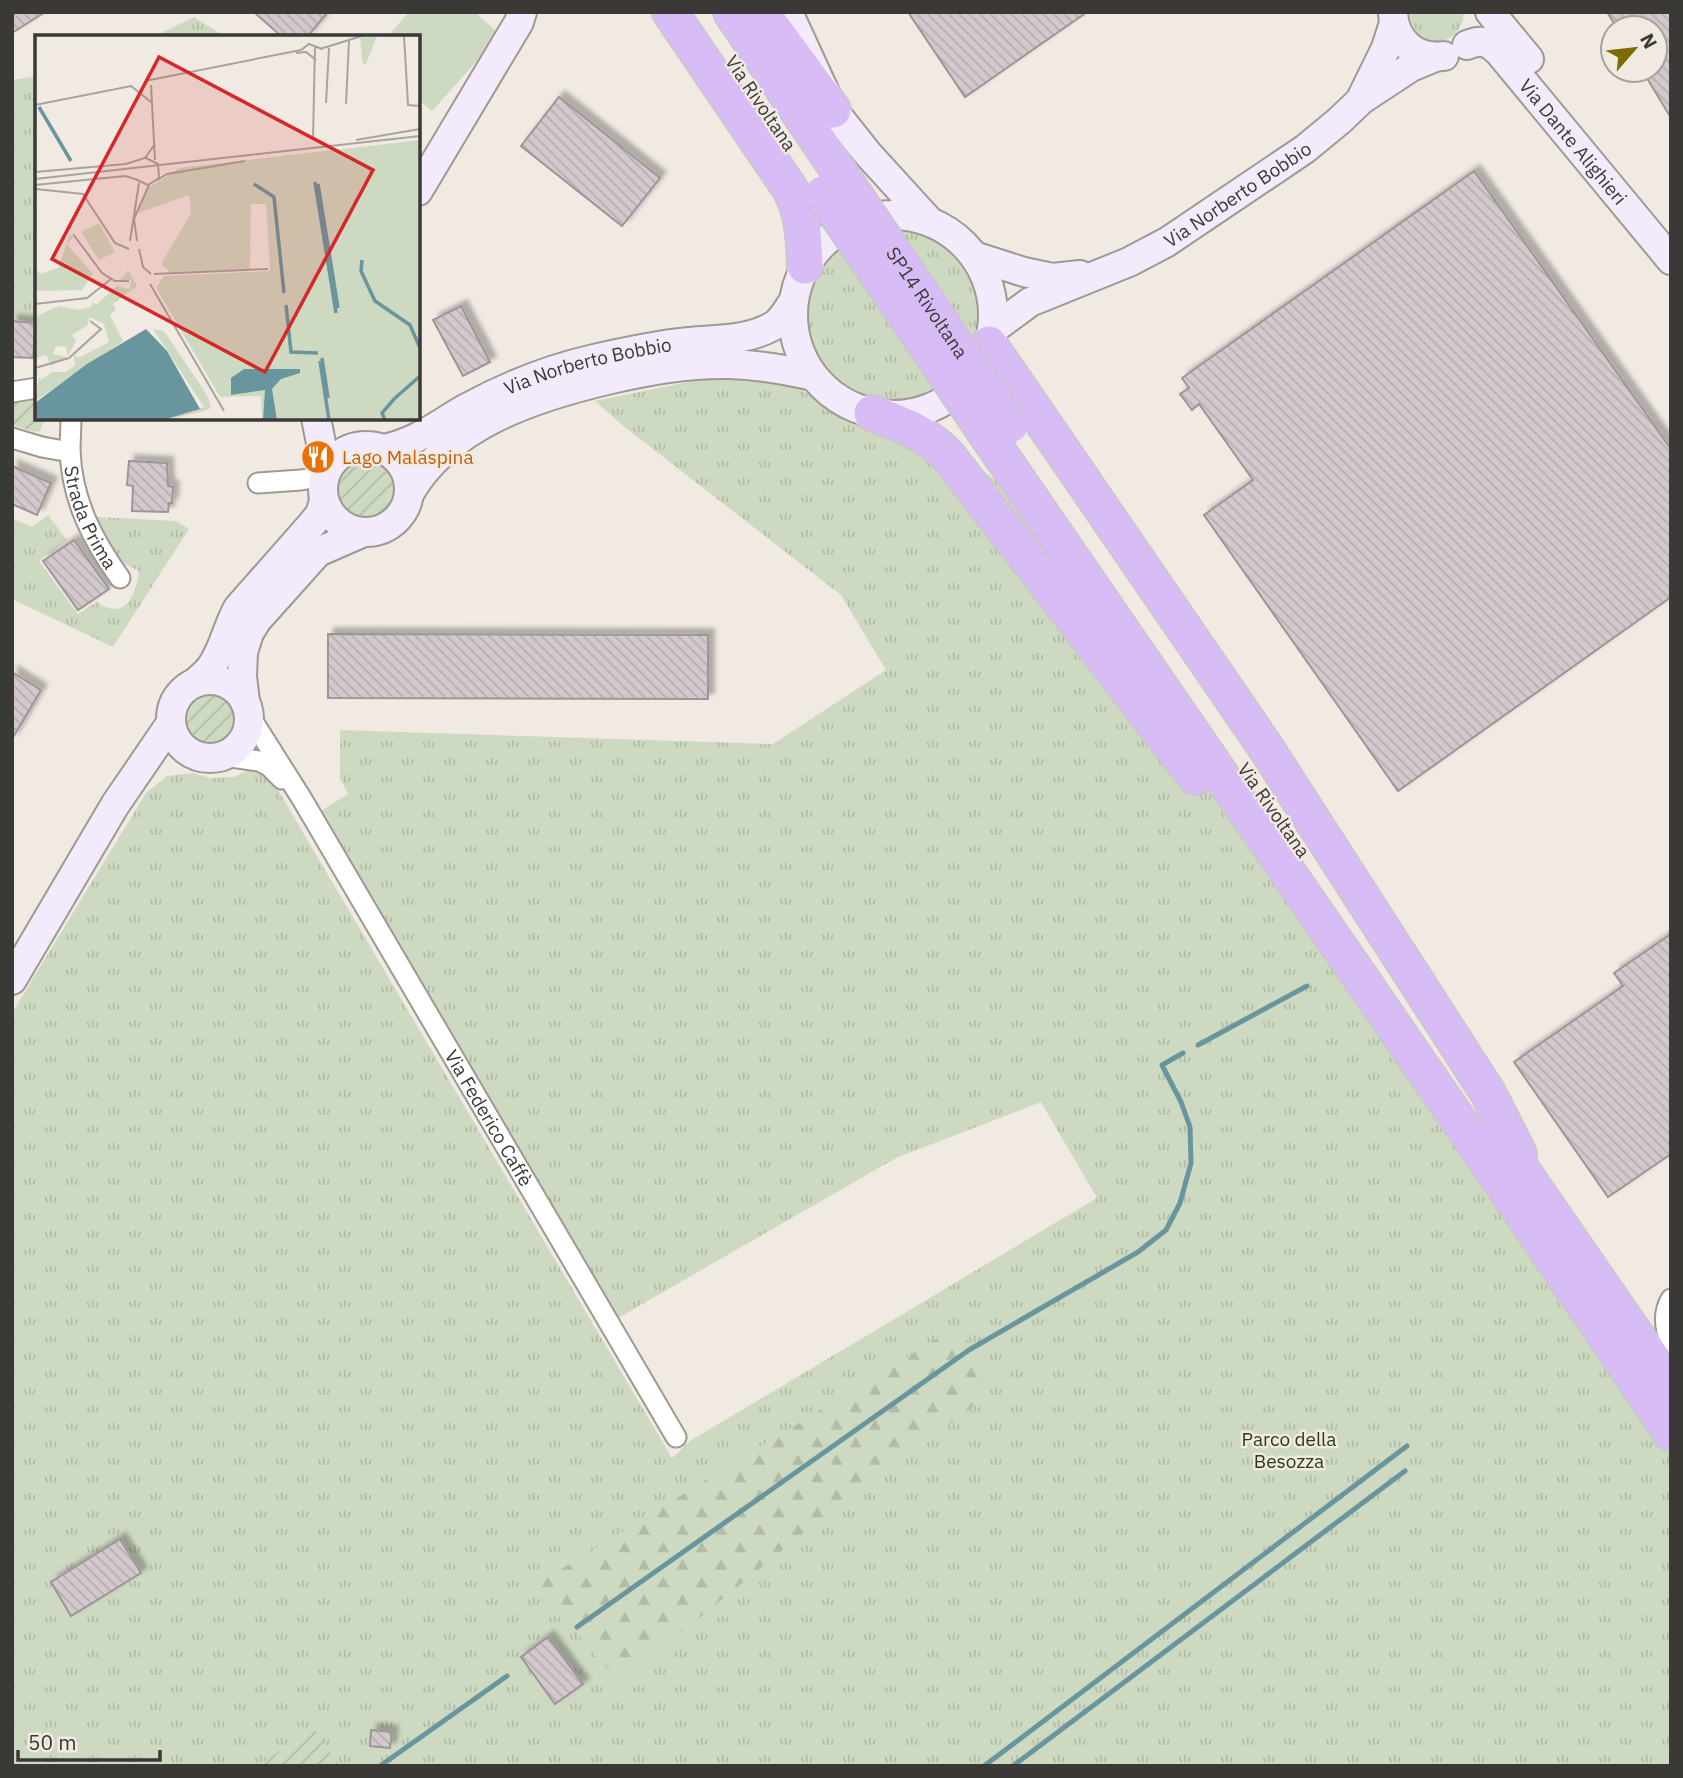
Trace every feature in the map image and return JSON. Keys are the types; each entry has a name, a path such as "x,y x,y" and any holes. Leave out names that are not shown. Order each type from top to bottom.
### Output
{"highway":[{"path":"670,12 790,188 802,220 805,266"},
{"name":"Via Rivoltana","path":"699,12 834,186"},
{"name":"Via Rivoltana","path":"731,12 834,186"},
{"path":"761,12 833,110"},
{"name":"SP14 Rivoltana","path":"834,186 1000,432"},
{"path":"990,337 1271,757 1488,1093 1539,1195 1671,1386"},
{"path":"872,413 919,432 932,440 949,457 1277,882 1439,1114 1500,1182 1671,1433"},
{"name":"Via Rivoltana","path":"1000,432 1500,1182"},
{"name":"Via Rivoltana","path":"1000,432 1539,1195"}],"street":[{"path":"420,188 519,22 522,12"},
{"path":"788,12 833,110 868,155 930,222"},
{"path":"1467,45 1478,27 1480,12"},
{"name":"Via Dante Alighieri","path":"1490,12 1671,232"},
{"path":"1394,17 1400,37 1410,49 1435,57"},
{"name":"Via Norberto Bobbio","path":"1361,100 1386,48 1394,17"},
{"name":"Via Dante Alighieri","path":"1467,45 1478,41 1485,42 1499,52 1671,260"},
{"name":"Via Norberto Bobbio","path":"990,337 1030,302 1155,249 1193,226 1305,149 1361,100 1411,67 1435,57 1449,55 1467,45"},
{"name":"Via Norberto Bobbio","path":"901,215 930,222 954,236 974,256 985,275 993,309 990,337 979,365 960,390 940,403 911,414 872,413 850,405 836,398 813,376 796,341 793,302 805,266 830,237 842,228 863,219 901,215"},
{"name":"Via Norberto Bobbio","path":"974,256 1052,278 1103,272"},
{"name":"Via Norberto Bobbio","path":"12,980 115,805 172,723 172,711 177,700 184,690 195,684 210,669 238,608 320,514 325,485 335,458 355,446 384,449 402,446 514,385 566,365 689,342 729,340 754,333 777,323 793,302"},
{"name":"Via Norberto Bobbio","path":"115,805 141,778 151,772 170,765 214,757 235,749 248,728 242,676 243,652 248,633 257,620 318,552 364,532 386,528 397,519 424,471 451,446 493,419 539,399 632,375 684,366 770,366 813,376"},
{"path":"12,392 35,388"},
{"name":"Strada Prima","path":"71,420 70,452 74,486 85,519 100,550 120,578"},
{"path":"316,420 329,511 344,526 364,532"},
{"name":"Strada Prima","path":"12,438 70,452"},
{"path":"384,449 401,463 409,483 409,494"},
{"path":"195,684 218,681 238,692 302,799"},
{"path":"172,723 175,736 192,754 259,761 270,766 302,799"},
{"name":"Via Federico Caffè","path":"302,799 676,1437"},
{"path":"1670,1300 1665,1313 1665,1324 1671,1342"}],"green space":[{"path":"409,12 475,12 500,35 432,111 420,101 420,35 389,35"},
{"path":"1410,12 1464,14 1454,35 1436,42 1418,34 1412,25"},
{"path":"194,17 221,34 221,35 157,35"},
{"path":"35,76 35,322 12,319 12,80"},
{"path":"892,230 925,236 952,255 971,282 977,315 971,348 952,375 925,394 892,400 859,394 832,375 813,348 807,315 813,282 832,255 859,236"},
{"name":"Parco della Besozza","path":"754,374 791,383 823,404 852,418 960,453 999,483 1671,1445 1671,1766 12,1766 12,1013 146,793 167,776 193,773 210,778 234,777 248,770 262,772 275,785 672,1458 690,1441 1097,1198 1041,1102 896,1158 618,1318 321,811 348,794 340,778 340,730 773,744 886,670 841,595 622,425 595,401 713,377"},
{"path":"35,399 35,420 44,420 40,431 12,425 12,402"},
{"path":"366,456 379,458 394,471 399,489 397,502 384,517 366,522 353,520 338,507 333,489 335,476 348,461"},
{"path":"48,515 67,540 39,561 78,614 97,602 115,609 122,607 132,597 139,571 114,555 97,517 176,521 189,529 113,647 12,599 12,518 32,527"},
{"path":"210,690 226,695 234,703 239,719 234,735 226,743 210,748 194,743 186,735 181,719 186,703 194,695"},
{"path":"949,1331 967,1340 977,1355 982,1379 979,1402 811,1527 619,1683 537,1584"},
{"path":"314,1728 339,1766 259,1766 259,1765"}],"building":[{"path":"12,12 45,12 12,33"},
{"path":"254,12 328,12 309,35 280,35"},
{"path":"908,12 1087,12 965,97"},
{"path":"1607,12 1671,12 1671,118 1650,84 1669,84 1669,14"},
{"path":"559,97 660,178 622,226 521,146"},
{"path":"1474,171 1671,449 1671,597 1398,791 1204,515 1253,480 1199,404 1192,410 1180,394 1189,388 1182,378"},
{"path":"461,306 490,362 463,376 433,320"},
{"path":"12,321 35,323 33,358 12,357"},
{"path":"129,461 167,463 168,486 173,487 172,503 169,503 168,512 132,511 133,486 127,485"},
{"path":"12,466 51,483 37,515 12,504"},
{"path":"74,540 109,589 78,610 43,561"},
{"path":"328,634 708,635 708,699 328,698"},
{"path":"12,672 41,690 12,739"},
{"path":"1671,934 1671,1154 1608,1197 1514,1062 1623,986 1614,973"},
{"path":"120,1539 141,1573 71,1616 51,1582"},
{"path":"548,1637 583,1684 555,1704 521,1657"},
{"path":"371,1730 392,1732 390,1748 370,1746"}],"waterway":[{"path":"1198,1045 1307,986"},
{"path":"577,1627 969,1350 1138,1252 1166,1230 1180,1203 1191,1163 1190,1127 1162,1065 1183,1053"},
{"path":"984,1766 1407,1446"},
{"path":"1013,1766 1405,1471"},
{"path":"380,1766 507,1676"}],"place":[{"name":"Lago Malaspina","path":"318,457"}]}
